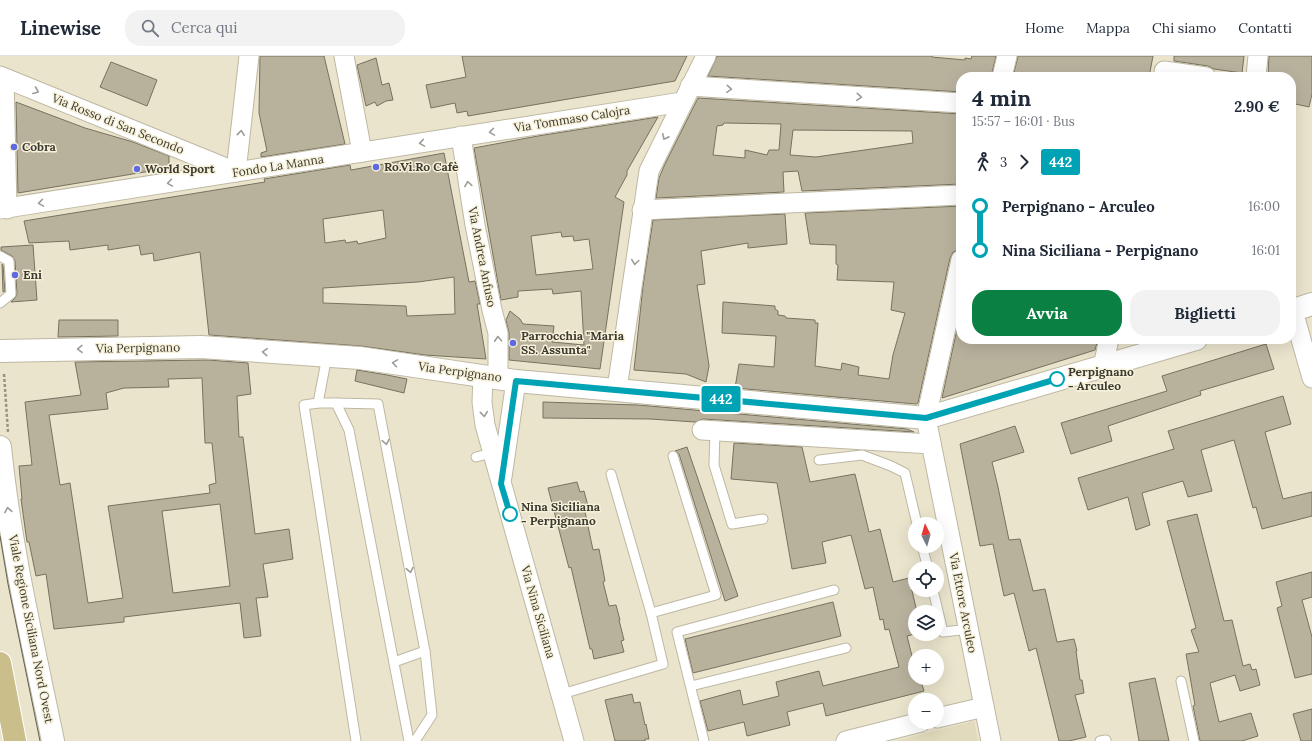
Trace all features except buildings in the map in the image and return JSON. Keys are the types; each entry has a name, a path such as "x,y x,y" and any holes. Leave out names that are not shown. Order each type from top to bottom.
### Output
{"main road":[{"path":"0,663 15,741"}],"street":[{"path":"236,172 249,56"},
{"path":"344,56 362,152"},
{"path":"617,390 642,210 649,171 706,56"},
{"path":"1003,72 1007,56"},
{"path":"1256,72 1258,56"},
{"path":"1165,68 1183,72"},
{"path":"2,77 3,209"},
{"name":"Via Rosso di San Secondo","path":"2,77 236,172"},
{"name":"Via Tommaso Calojra","path":"461,136 686,94 956,103"},
{"name":"Fondo La Manna","path":"3,209 461,136"},
{"name":"Via Andrea Anfuso","path":"461,136 475,225 498,333 499,378"},
{"path":"642,210 956,195"},
{"path":"926,418 956,298"},
{"path":"1299,309 1312,378"},
{"path":"1103,366 1107,344"},
{"name":"Via Perpignano","path":"0,351 201,347 360,358 499,378 926,418 1179,344"},
{"name":"Via Nina Siciliana","path":"499,378 482,402 485,425 484,455 501,484 562,694 574,741"},
{"name":"Via Nina Siciliana","path":"499,378 501,484"},
{"name":"Via Ettore Arculeo","path":"926,418 991,741"},
{"path":"708,430 931,444"},
{"name":"Viale Regione Siciliana Nord Ovest","path":"0,447 4,483 18,564 53,741"},
{"path":"944,716 984,707"},
{"path":"846,741 908,725"}],"lane":[{"path":"0,256 9,261 11,294 0,303"},
{"path":"318,403 327,356"},
{"path":"336,403 349,430 409,741"},
{"path":"356,741 304,404 378,404 425,651 432,715 415,741"},
{"path":"708,430 714,465 732,524 763,519"},
{"path":"819,460 862,455 905,473 915,517"},
{"path":"651,613 716,595 673,456"},
{"path":"562,694 663,664 651,613 611,474"},
{"path":"704,741 677,632 834,590"},
{"path":"935,597 943,632 969,629"},
{"path":"691,686 846,648"},
{"path":"394,662 425,651"},
{"path":"1181,681 1194,741"},
{"path":"1100,741 1106,741"}],"shaded area":[{"path":"974,721 978,741 896,741 944,729"}],"tram line":[{"path":"0,536 8,584 40,741"}],"bus line":[{"name":"442","path":"510,514 501,484 516,381 926,418 1057,379"}],"place":[{"name":"Cobra","path":"14,147"},
{"name":"Ro.Vi.Ro Cafè","path":"376,167"},
{"name":"World Sport","path":"137,169"},
{"name":"Eni","path":"15,275"},
{"name":"Parrocchia \"Maria SS. Assunta\"","path":"513,343"},
{"name":"Perpignano - Arculeo","path":"1057,379"},
{"name":"Nina Siciliana - Perpignano","path":"510,514"}]}
